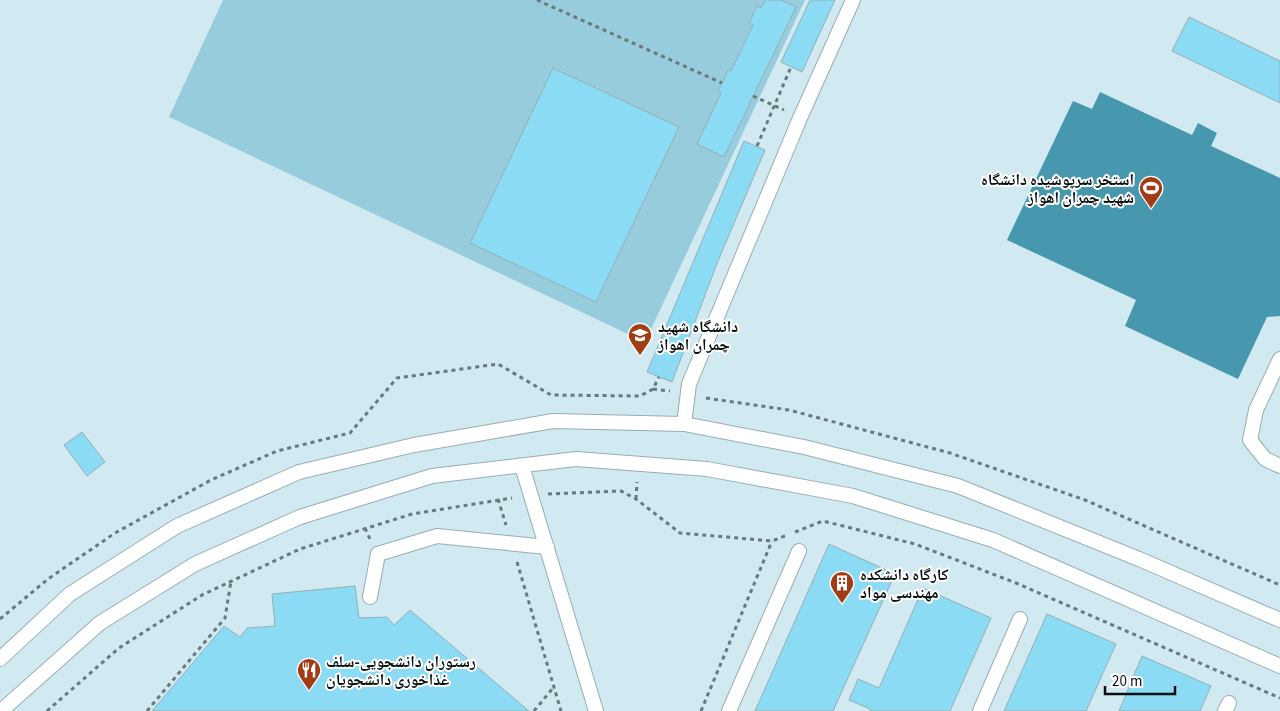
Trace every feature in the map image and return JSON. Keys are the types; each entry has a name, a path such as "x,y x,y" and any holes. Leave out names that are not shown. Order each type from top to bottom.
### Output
{"lane":[{"path":"684,424 689,384 800,118 853,0"},
{"path":"1280,359 1256,410 1250,440 1265,460 1280,466"},
{"path":"0,659 70,594 177,526 299,472 414,446 553,420 684,424 804,447 958,486 1139,559 1280,620"},
{"path":"1,711 100,623 195,564 300,518 432,476 576,460 707,469 854,496 993,540 1280,666"},
{"path":"522,466 596,711"},
{"path":"370,597 378,554 437,536 547,548"},
{"path":"729,711 799,551"},
{"path":"980,711 1020,620"}],"path":[{"path":"537,0 722,83"},
{"path":"757,146 791,67"},
{"path":"753,96 800,118"},
{"path":"46,711 119,648 202,595 300,549 412,514 498,499 569,492 621,491 636,499 680,533 772,541 823,521 915,544 1016,583 1280,698"},
{"path":"498,499 561,711"},
{"path":"700,711 772,541"},
{"path":"147,711 225,618 231,581"},
{"path":"534,711 554,687"}],"shaded area":[{"path":"223,0 805,0 645,342 169,117"},
{"name":"استخر سرپوشیده دانشگاه شهید چمران اهواز","path":"1100,92 1192,135 1198,123 1217,133 1211,146 1280,178 1280,316 1267,317 1238,379 1125,326 1136,300 1007,240 1073,101 1092,109"}],"building":[{"path":"765,0 781,0 796,7 724,157 697,144 721,93 718,91 728,70 731,71 753,25 749,23 757,6 761,8"},
{"path":"810,0 835,0 802,72 781,62"},
{"path":"1189,17 1280,61 1280,103 1172,51"},
{"path":"553,68 679,127 596,302 470,243"},
{"path":"744,141 765,150 718,261 672,382 647,372"},
{"path":"82,432 105,462 87,476 64,445"},
{"name":"کارگاه دانشکده مهندسی مواد","path":"829,544 895,574 833,711 755,711"},
{"path":"355,586 359,618 387,617 394,625 410,610 529,711 152,711 224,626 240,637 247,628 275,626 272,594"},
{"path":"923,588 991,618 950,711 870,711 870,709 849,700 858,679 879,688"},
{"path":"1047,614 1116,644 1086,711 1004,711"},
{"path":"1142,656 1211,686 1200,711 1119,711"}],"place":[{"name":"استخر سرپوشیده دانشگاه شهید چمران اهواز","path":"1151,209"},
{"name":"دانشگاه شهید چمران اهواز","path":"640,356"},
{"name":"کارگاه دانشکده مهندسی مواد","path":"842,604"},
{"name":"رستوران دانشجویی-سلف غذاخوری دانشجویان","path":"309,691"}]}
